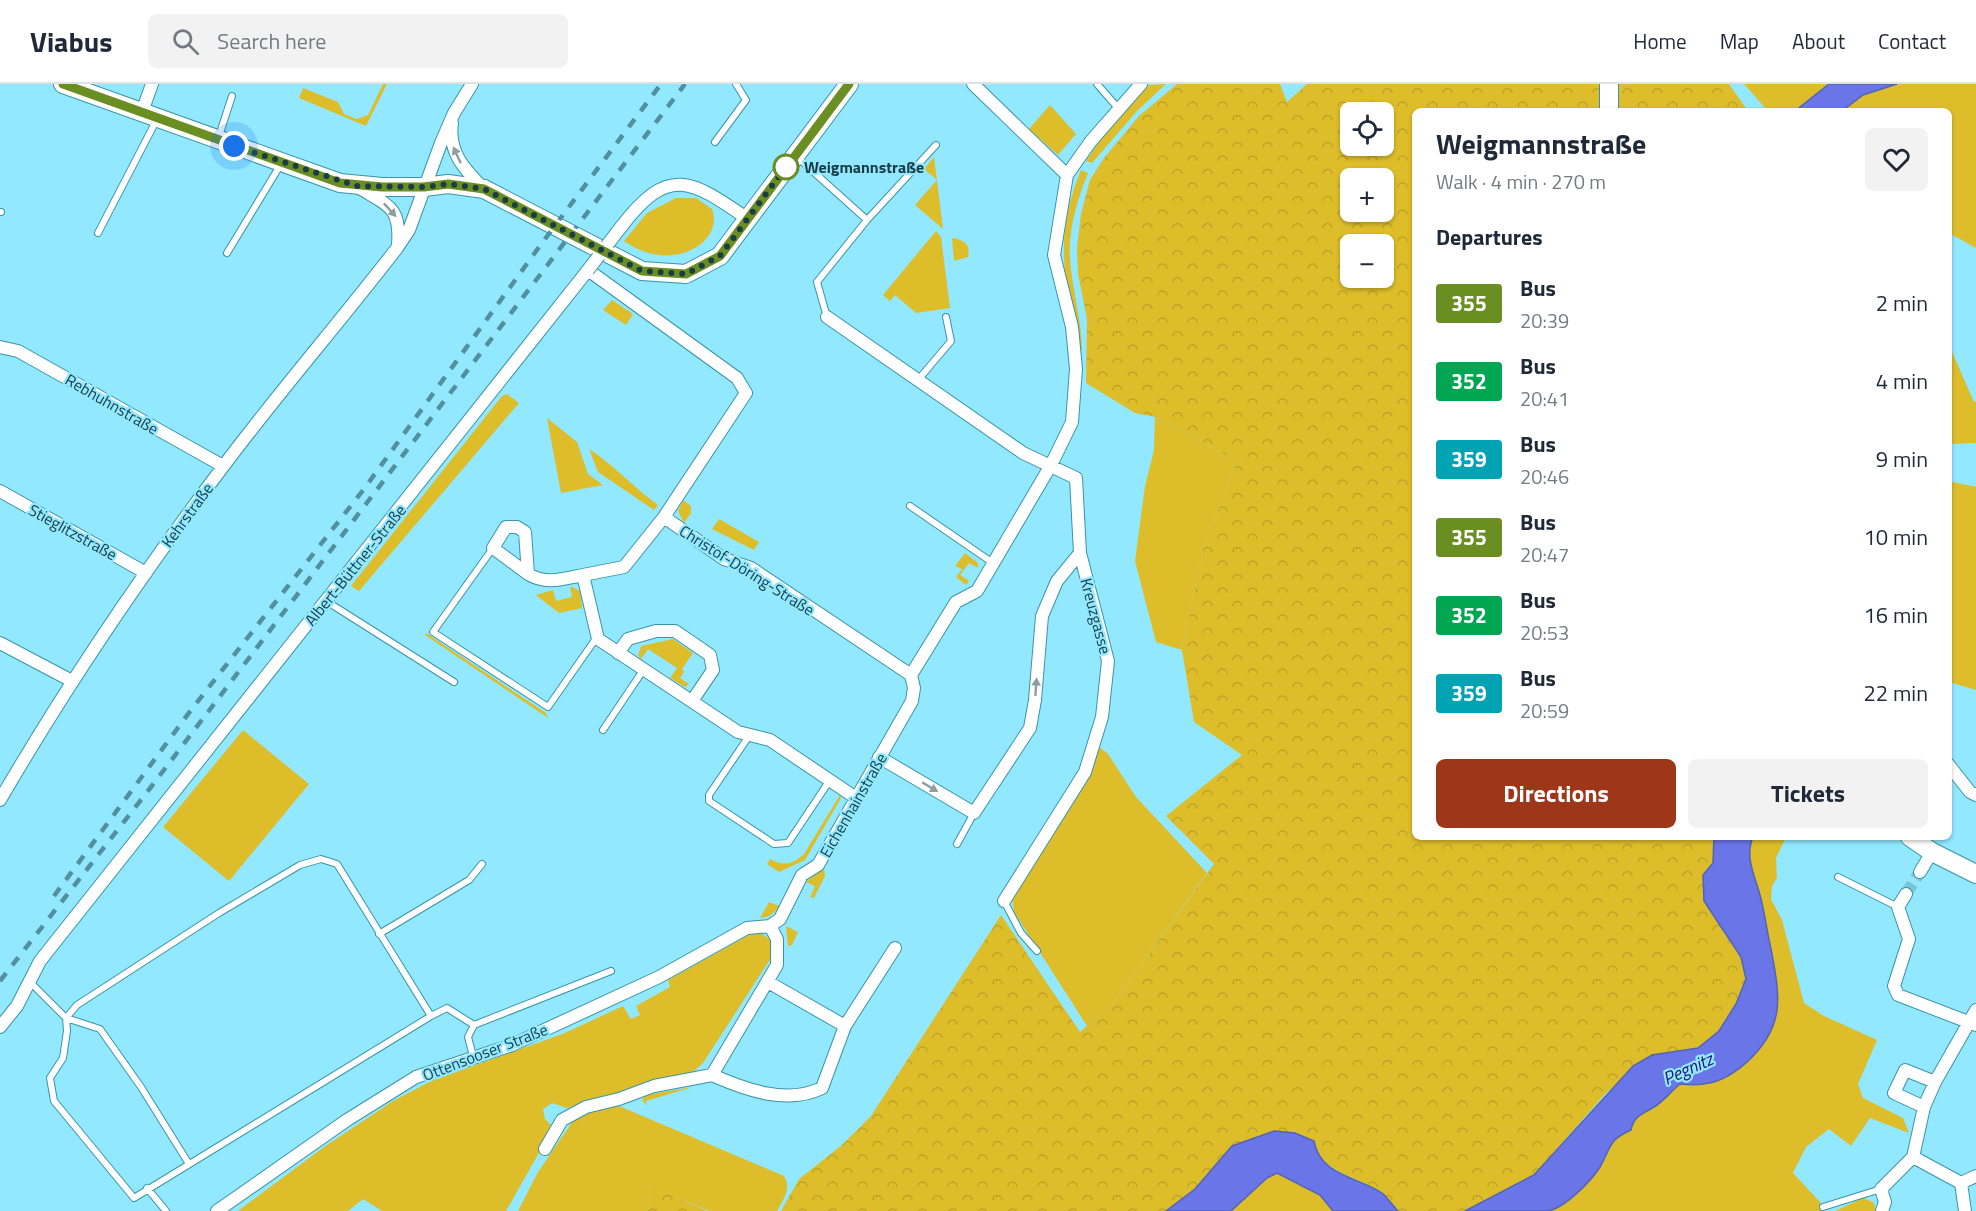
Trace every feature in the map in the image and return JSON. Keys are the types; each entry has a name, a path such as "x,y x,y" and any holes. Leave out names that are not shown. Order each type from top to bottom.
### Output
{"street":[{"path":"63,84 281,163 357,186 424,187 448,184 484,189"},
{"path":"150,115 152,84"},
{"name":"Kehrstraße","path":"1,795 72,681 223,466 398,248 409,230 454,113 472,84"},
{"path":"454,113 452,130 454,150 465,170 484,189 642,271 686,274 720,256 849,84"},
{"path":"973,84 1067,175"},
{"path":"911,675 956,602 976,591 1051,465 1072,422 1076,369 1072,327 1054,255 1067,175 1118,108 1141,84"},
{"path":"1609,84 1609,108"},
{"name":"Albert-Büttner-Straße","path":"0,1027 16,1006 40,961 639,204 667,184 690,185 707,190 748,219"},
{"path":"357,186 393,210 399,224 398,248"},
{"name":"Christof-Döring-Straße","path":"588,270 737,378 746,393 664,517 724,559 751,568 911,675"},
{"path":"827,317 1023,453 1051,465"},
{"name":"Rebhuhnstraße","path":"0,347 18,351 223,466"},
{"name":"Kreuzgasse","path":"1004,901 1085,772 1102,717 1107,661 1080,553 1076,478 1051,465"},
{"name":"Stieglitzstraße","path":"0,491 146,573"},
{"path":"528,574 525,532 517,527 506,527 493,548 528,574 546,582 624,567 664,517"},
{"path":"879,758 974,813 1030,728 1042,616 1057,581 1080,553"},
{"path":"583,575 597,637 738,732 770,740 856,798"},
{"path":"618,652 628,639 656,631 675,631 710,655 713,670 692,701"},
{"path":"0,643 72,681"},
{"name":"Eichenhainstraße","path":"770,926 780,919 802,875 818,865 912,701 914,688 911,675"},
{"path":"1952,768 1976,795"},
{"path":"1914,840 1932,852 1976,874"},
{"path":"1920,872 1932,852"},
{"path":"1906,894 1898,907 1909,939 1894,986 1899,995 1973,1024"},
{"path":"712,1075 777,965 777,939 770,926"},
{"name":"Ottensooser Straße","path":"217,1211 319,1139 416,1077 473,1056 512,1045 659,978 747,928 770,926"},
{"path":"544,1149 562,1120 586,1107 619,1099 654,1086 712,1075 748,1091 781,1095 810,1094 822,1088 845,1026 895,948"},
{"path":"768,982 845,1026"},
{"path":"1882,1211 1885,1202 1881,1189 1913,1157 1924,1107 1935,1082 1973,1024 1976,1010"},
{"path":"1924,1107 1894,1093 1905,1070 1935,1082"},
{"path":"1913,1157 1961,1183"},
{"path":"1961,1183 1976,1176"},
{"path":"1961,1183 1965,1211"}],"lane":[{"path":"715,142 746,100 736,84"},
{"path":"1097,84 1118,108"},
{"path":"218,140 232,96"},
{"path":"98,233 150,115"},
{"path":"827,317 817,282 867,220 936,145"},
{"path":"794,155 867,220"},
{"path":"227,253 281,163"},
{"path":"918,380 951,341 946,317"},
{"path":"910,506 993,563"},
{"path":"493,548 434,632 548,707 597,637"},
{"path":"326,601 454,682"},
{"path":"603,730 644,669"},
{"path":"749,735 708,795 709,801 774,844 788,843 830,780"},
{"path":"957,844 974,813"},
{"path":"431,1016 337,864 321,859 300,865 219,913 77,1005 66,1018 67,1031 63,1058 50,1078 54,1101 134,1198 431,1016 447,1008 474,1025"},
{"path":"379,934 469,879 482,864"},
{"path":"1838,877 1898,907"},
{"path":"1004,901 1021,933 1036,951"},
{"path":"473,1056 468,1036 474,1025 611,971"},
{"path":"29,980 66,1018 100,1029 189,1164"},
{"path":"147,1188 166,1211"},
{"path":"1822,1206 1881,1189"}],"green space":[{"path":"383,84 387,84 366,126 299,98 303,88 338,102 344,114 357,119 368,115"},
{"path":"1166,84 1137,111 1092,163 1086,161 1113,122 1149,85"},
{"path":"1177,84 1280,84 1287,102 1307,84 1729,84 1746,108 1412,108 1412,840 1714,840 1713,863 1704,901 1742,957 1746,979 1736,1004 1719,1031 1698,1048 1652,1055 1606,1093 1534,1175 1465,1211 1398,1211 1382,1193 1337,1171 1322,1159 1316,1150 1232,1146 1195,1189 1166,1211 781,1211 799,1179 842,1145 871,1116 1001,915 1080,1032 1112,1005 1214,864 1166,816 1242,755 1194,722 1182,650 1203,550 1237,461 1155,417 1135,413 1086,383 1087,319 1078,274 1077,248 1081,214 1090,180 1104,158 1139,116"},
{"path":"1744,84 1829,84 1799,108 1765,108"},
{"path":"1897,84 1976,84 1976,248 1952,235 1952,108 1846,108 1863,95"},
{"path":"1050,105 1076,134 1058,155 1029,129"},
{"path":"934,157 937,180 924,169"},
{"path":"1081,170 1088,173 1074,215 1070,248 1082,351 1069,300 1064,262 1065,226"},
{"path":"937,180 943,229 915,205"},
{"path":"676,198 696,198 712,209 714,218 710,234 698,246 682,253 660,255 635,248 624,241 647,213"},
{"path":"936,231 941,237 950,308 916,313 895,295 890,301 883,295"},
{"path":"952,238 966,243 968,257 954,261"},
{"path":"612,300 633,314 626,325 603,310"},
{"path":"1952,352 1974,402 1976,401 1976,443 1952,444"},
{"path":"507,394 519,403 359,591 351,586 502,396"},
{"path":"1155,417 1237,461 1203,550 1182,650 1156,642 1135,561 1145,486 1154,450"},
{"path":"547,418 577,442 588,474 603,485 561,493"},
{"path":"589,449 658,505 654,510 598,472"},
{"path":"1952,482 1976,487 1976,690 1952,683"},
{"path":"683,500 691,506 691,513 684,523 678,511"},
{"path":"719,519 759,542 754,550 712,529"},
{"path":"965,553 978,563 978,568 969,563 960,575 969,581 966,585 956,577 962,569 955,566"},
{"path":"570,586 580,591 582,608 559,613 536,595 553,590 556,601 572,597"},
{"path":"426,633 546,713 548,718 425,635"},
{"path":"673,639 693,653 682,669 684,672 680,678 689,684 685,687 670,678 677,668 648,649 641,659 638,656 641,646"},
{"path":"243,730 309,784 229,881 163,827"},
{"path":"1097,745 1108,754 1136,797 1207,873 1112,1005 1087,1026 1014,912 1012,898"},
{"path":"840,795 841,798 805,860 779,872 767,864 770,859 788,863 804,854"},
{"path":"1752,840 1785,840 1776,858 1777,878 1772,886 1771,899 1782,920 1804,1003 1824,1016 1877,1040 1858,1084 1863,1098 1903,1118 1909,1133 1870,1118 1851,1146 1829,1129 1806,1147 1793,1173 1820,1202 1824,1211 1550,1211 1588,1180 1617,1138 1631,1130 1634,1121 1657,1105 1680,1084 1693,1086 1778,988 1759,892 1750,861"},
{"path":"824,868 825,876 814,898 810,897 815,886 806,882"},
{"path":"769,902 779,906 771,915 760,918"},
{"path":"786,926 798,932 792,945 788,946"},
{"path":"761,933 772,941 771,958 703,1063 694,1071 680,1076 567,1108 552,1103 543,1109 545,1119 551,1125 549,1135 506,1211 382,1211 363,1199 348,1211 238,1211 324,1147 393,1101 431,1081 565,1033 623,1006 631,1019 640,1015 636,1006 670,987 668,980 749,935"},
{"path":"693,1087 646,1101 647,1106 642,1100 645,1095"},
{"path":"619,1106 784,1176 787,1190 777,1211 709,1211 651,1186 648,1211 518,1211 538,1172 573,1121 594,1109"},
{"path":"1277,1173 1320,1195 1333,1211 1231,1211 1267,1178"},
{"path":"651,1185 707,1211 648,1211"},
{"path":"1863,1198 1873,1202 1877,1211 1835,1211"}],"water":[{"path":"1829,84 1897,84 1863,95 1846,108 1799,108"},
{"name":"Pegnitz","path":"1714,840 1752,840 1750,860 1762,905 1778,996 1774,1023 1760,1049 1747,1062 1724,1078 1708,1083 1680,1084 1657,1105 1634,1121 1631,1130 1614,1141 1600,1167 1590,1179 1577,1193 1555,1209 1548,1211 1465,1211 1534,1175 1633,1066 1652,1055 1698,1048 1719,1031 1736,1004 1746,979 1741,957 1704,901 1703,875 1713,863"},
{"path":"1274,1131 1295,1133 1314,1141 1318,1153 1332,1169 1382,1193 1398,1211 1333,1211 1320,1195 1277,1173 1267,1178 1231,1211 1166,1211 1195,1189 1232,1146"}],"tunnel":[{"path":"1906,894 1920,872"}],"railway":[{"path":"54,896 191,710 364,489 542,243 661,84"},
{"path":"0,981 151,787 685,84"}],"bus line":[{"name":"355","path":"63,84 340,183 382,187 424,187 448,184 484,189 642,271 686,274 720,256 849,84"}],"place":[{"name":"Weigmannstraße","path":"786,167"}],"route":[{"path":"234,146 340,183 357,186 424,187 448,184 484,189 642,271 686,274 720,256 787,165 786,167"}]}
